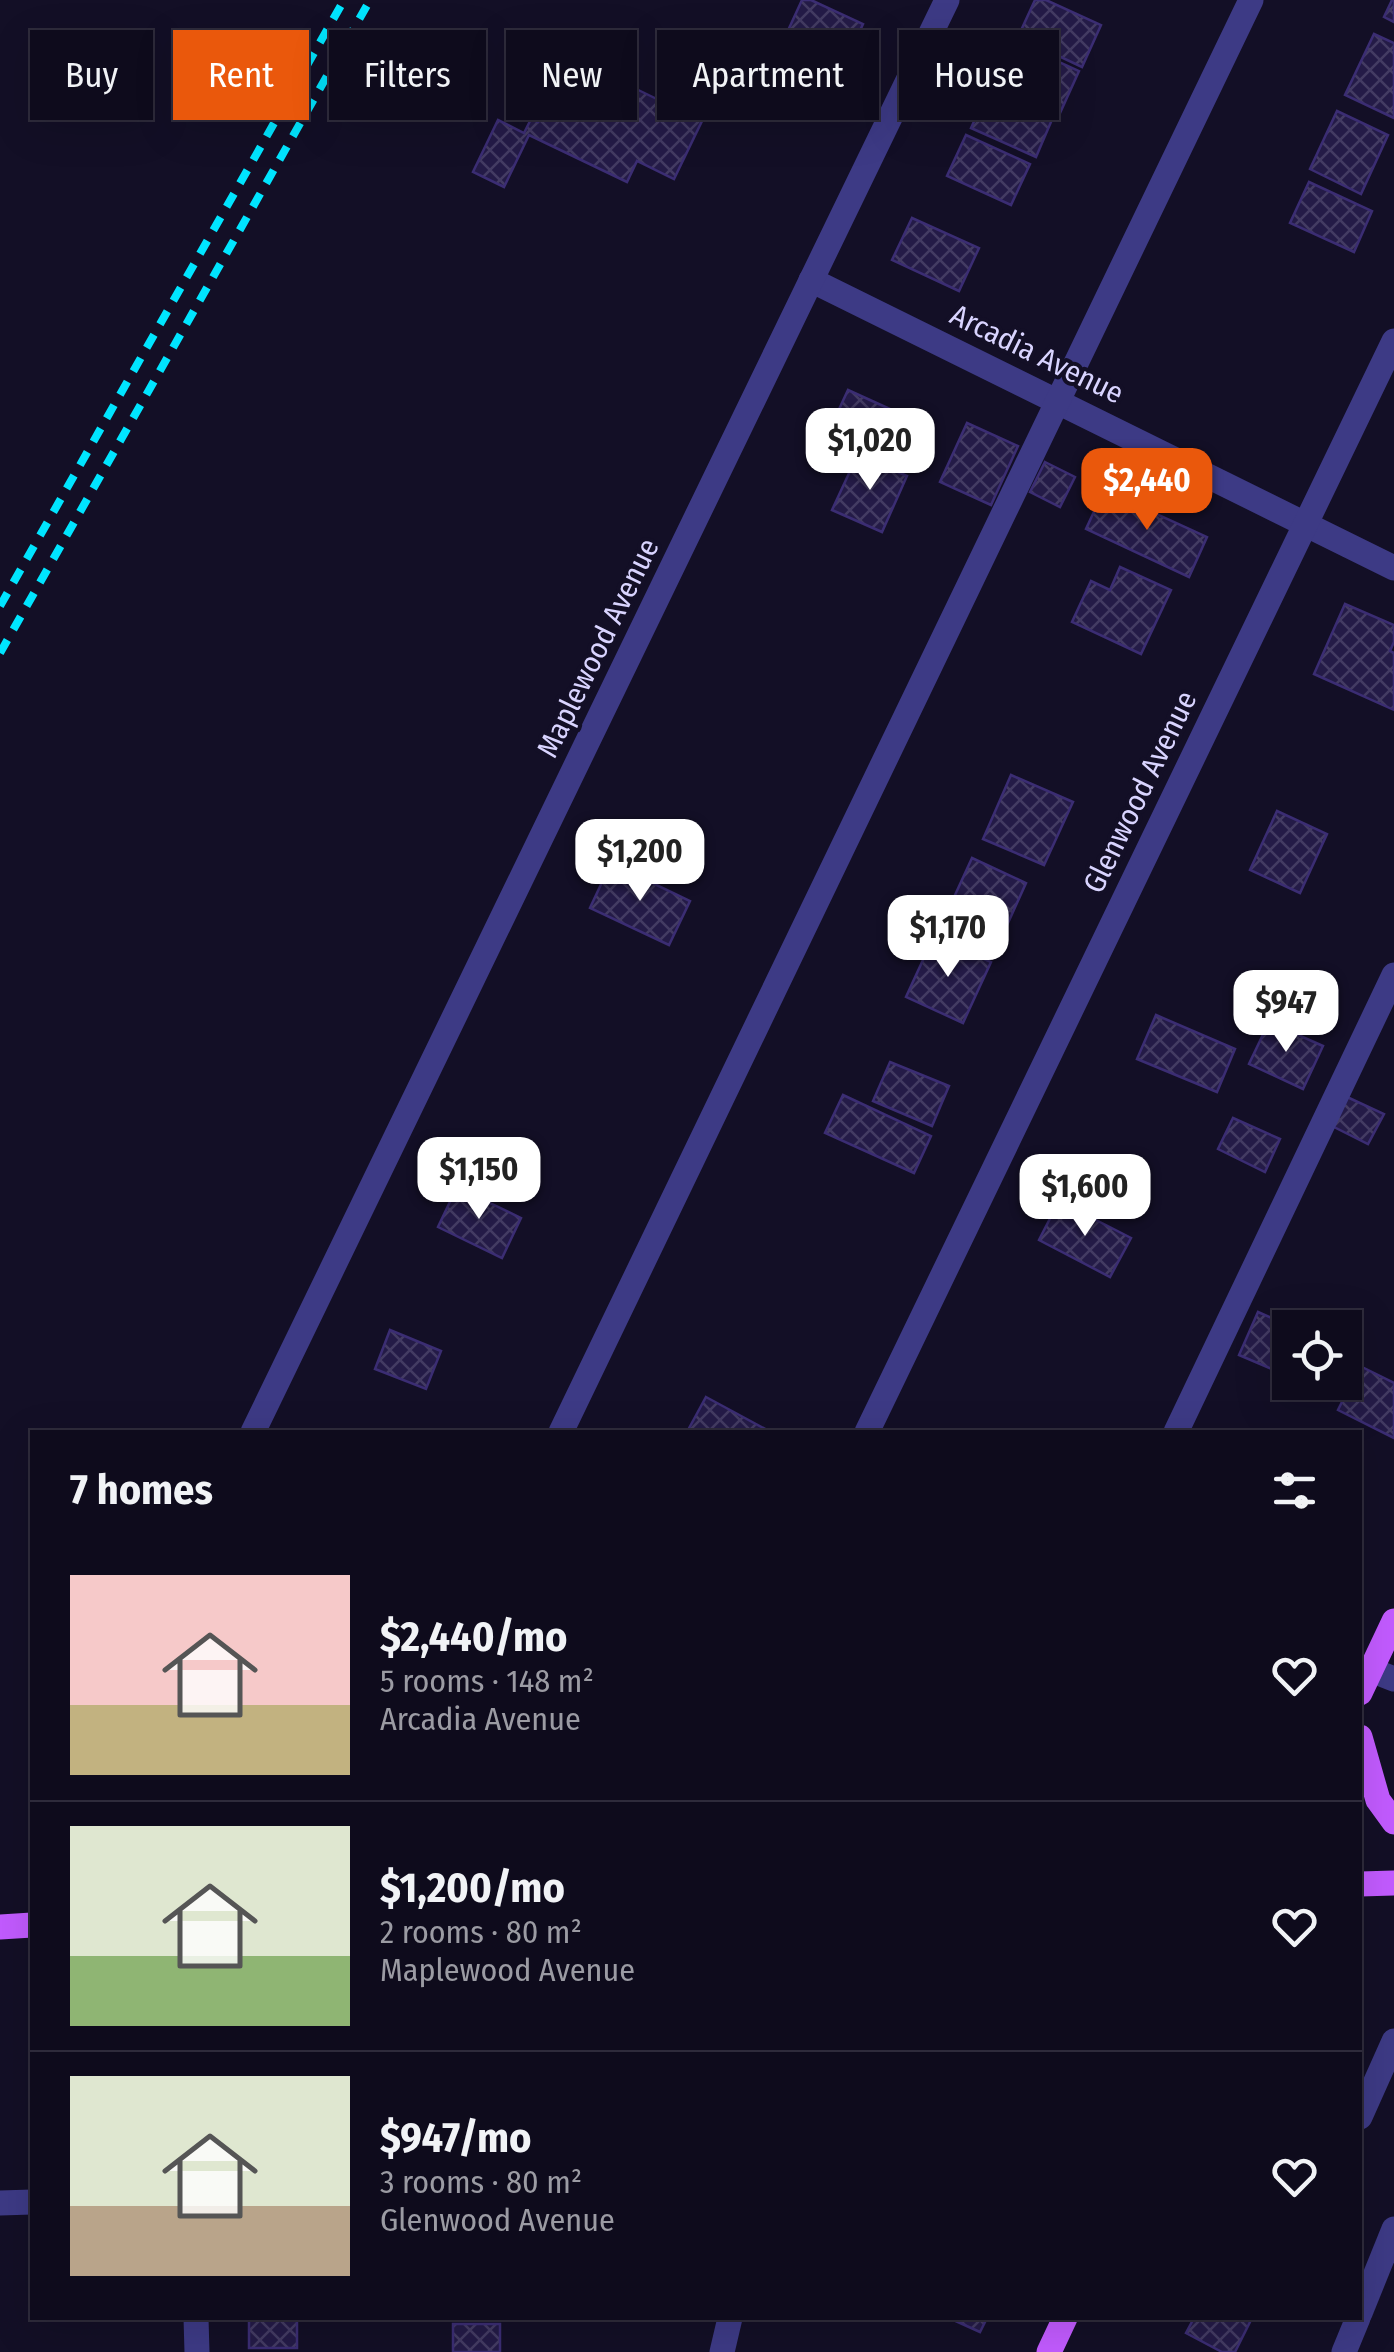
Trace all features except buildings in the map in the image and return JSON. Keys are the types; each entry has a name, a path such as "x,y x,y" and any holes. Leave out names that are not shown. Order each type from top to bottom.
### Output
{"main road":[{"path":"1375,1680 1394,1621"},
{"path":"1362,1743 1378,1800 1394,1822"},
{"path":"1362,1884 1394,1882"},
{"path":"0,1927 30,1925"},
{"path":"1049,2352 1064,2320"}],"street":[{"name":"Maplewood Avenue","path":"254,1430 946,0"},
{"path":"562,1430 1251,0"},
{"name":"Arcadia Avenue","path":"811,280 1394,568"},
{"name":"Glenwood Avenue","path":"867,1430 1394,341"},
{"path":"1177,1430 1394,975"},
{"path":"1362,2113 1394,2041"},
{"path":"0,2202 30,2202"},
{"path":"1362,2308 1394,2229"},
{"path":"196,2320 197,2352"},
{"path":"722,2352 730,2320"},
{"path":"1344,2352 1357,2320"}],"railway":[{"path":"0,606 344,0"},
{"path":"0,653 370,0"}]}
